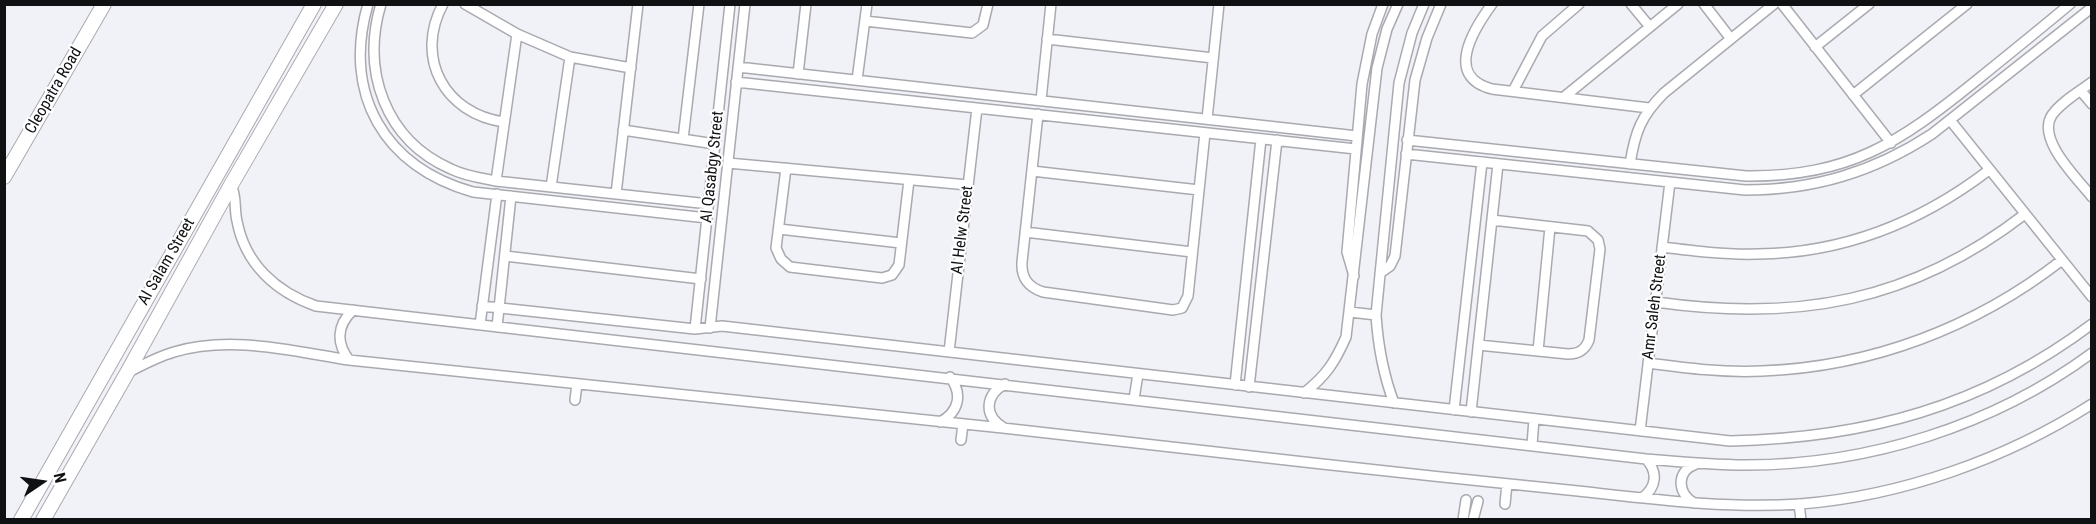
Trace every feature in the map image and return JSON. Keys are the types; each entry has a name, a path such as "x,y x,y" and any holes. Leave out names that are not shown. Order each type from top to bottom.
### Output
{"main road":[{"name":"Cleopatra Road","path":"4,177 104,4"},
{"name":"Al Salam Street","path":"21,519 314,4"},
{"name":"Al Salam Street","path":"43,519 336,4"},
{"path":"96,388 113,398"}],"street":[{"path":"368,4 360,42 361,67 370,106 379,126 393,145 429,176 450,186 473,192 707,218"},
{"path":"381,4 373,41 374,61 381,93 392,118 411,141 434,160 452,170 496,181 709,204"},
{"path":"443,4 437,17 432,40 435,64 444,86 460,104 470,111 504,122"},
{"path":"465,4 517,34 570,57 631,68"},
{"path":"616,194 638,4"},
{"path":"682,139 699,4"},
{"name":"Al Qasabgy Street","path":"695,329 730,4"},
{"name":"Al Qasabgy Street","path":"710,328 745,4"},
{"path":"798,74 806,4"},
{"path":"857,80 867,4"},
{"path":"865,21 972,33 983,26 988,4"},
{"path":"1041,100 1051,4"},
{"path":"1207,119 1219,4"},
{"path":"1354,278 1347,252 1362,84 1372,34 1383,4"},
{"path":"1304,393 1321,380 1336,360 1346,337 1375,85 1388,29 1398,4"},
{"path":"1394,403 1384,377 1378,346 1376,315 1399,83 1412,33 1424,4"},
{"path":"1380,273 1390,266 1395,256 1414,86 1427,38 1441,4"},
{"path":"1492,4 1475,31 1466,55 1465,66 1474,82 1482,86 1513,91 1649,108"},
{"path":"1513,91 1542,36 1579,4"},
{"path":"1631,4 1650,27"},
{"path":"1564,98 1678,4"},
{"path":"1704,4 1731,39"},
{"path":"1629,164 1639,125 1649,108 1664,93 1774,4"},
{"path":"1782,4 1891,143"},
{"path":"1815,47 1869,4"},
{"path":"1854,95 1967,4"},
{"path":"1407,140 1746,176 1808,172 1846,162 1891,143 1923,123 2066,7 2073,22"},
{"path":"1406,154 1745,190 1811,186 1853,175 1913,147 2090,8"},
{"path":"728,26 742,27"},
{"path":"496,181 517,34"},
{"path":"1047,39 1213,58"},
{"path":"551,187 570,57"},
{"path":"738,67 1357,136"},
{"path":"757,84 758,69"},
{"path":"1979,78 1989,89"},
{"path":"736,82 1356,149"},
{"path":"2091,82 2054,112 2048,131 2051,144 2091,197"},
{"path":"1399,83 1414,86"},
{"path":"1362,84 1375,85"},
{"path":"2081,91 2091,104"},
{"name":"Al Helw Street","path":"949,352 977,108"},
{"path":"1115,123 1116,109"},
{"path":"1038,114 1021,270 1023,278 1035,290 1173,310 1182,308 1187,300 1205,133"},
{"path":"1950,120 2091,297"},
{"path":"623,130 715,144"},
{"path":"1331,146 1332,133"},
{"path":"1235,385 1262,139"},
{"path":"1249,387 1277,140"},
{"path":"1429,157 1431,142"},
{"path":"1572,172 1574,158"},
{"path":"1454,410 1482,162"},
{"path":"728,163 968,185"},
{"path":"1471,412 1498,164"},
{"path":"786,168 776,248 781,259 790,267 872,277 888,277 896,270 909,180"},
{"path":"1662,247 1758,255 1821,248 1882,231 1909,220 1966,188 1989,170"},
{"path":"1032,171 1199,190"},
{"name":"Amr Saleh Street","path":"1640,431 1670,182"},
{"path":"231,185 235,191 235,214 242,240 252,259 267,278 278,287 316,306 950,377 1646,459 1746,465 1826,459 1904,443 1942,431 2006,404 2050,380 2091,353"},
{"path":"480,325 496,194"},
{"path":"497,327 512,196"},
{"path":"1656,302 1694,308 1766,310 1825,304 1871,294 1905,282 1970,252 2000,234 2025,214"},
{"path":"1478,345 1574,354 1580,352 1587,345 1600,249 1599,240 1588,231 1492,220"},
{"path":"1538,351 1550,227"},
{"path":"779,229 901,243"},
{"path":"1025,232 1192,252"},
{"path":"505,256 700,279"},
{"path":"1648,363 1725,371 1762,371 1798,369 1870,355 1905,346 1956,326 2036,281 2062,260"},
{"path":"699,292 714,293"},
{"path":"482,306 695,329 722,326 1730,441 1771,440 1852,430 1888,422 1969,396 2041,358 2091,324"},
{"path":"349,360 343,352 339,334 346,316 353,310"},
{"path":"1350,312 1376,315"},
{"path":"128,373 149,361 197,346 247,345 349,360 1006,428 1201,452 1642,498 1730,505 1798,504 1833,500 1914,483 2032,438 2091,404"},
{"path":"1134,399 1138,374"},
{"path":"940,422 955,411 958,403 958,393 950,377"},
{"path":"575,400 577,384"},
{"path":"1005,384 996,389 989,406 991,416 997,424 1006,428"},
{"path":"1532,445 1534,419"},
{"path":"961,440 963,424"},
{"path":"1642,498 1648,493 1655,479 1651,464 1646,459"},
{"path":"1694,502 1683,494 1680,481 1686,469 1698,463"},
{"path":"1505,504 1507,484"},
{"path":"1463,519 1466,500"},
{"path":"1473,519 1478,501"},
{"path":"1798,504 1801,519"}]}
